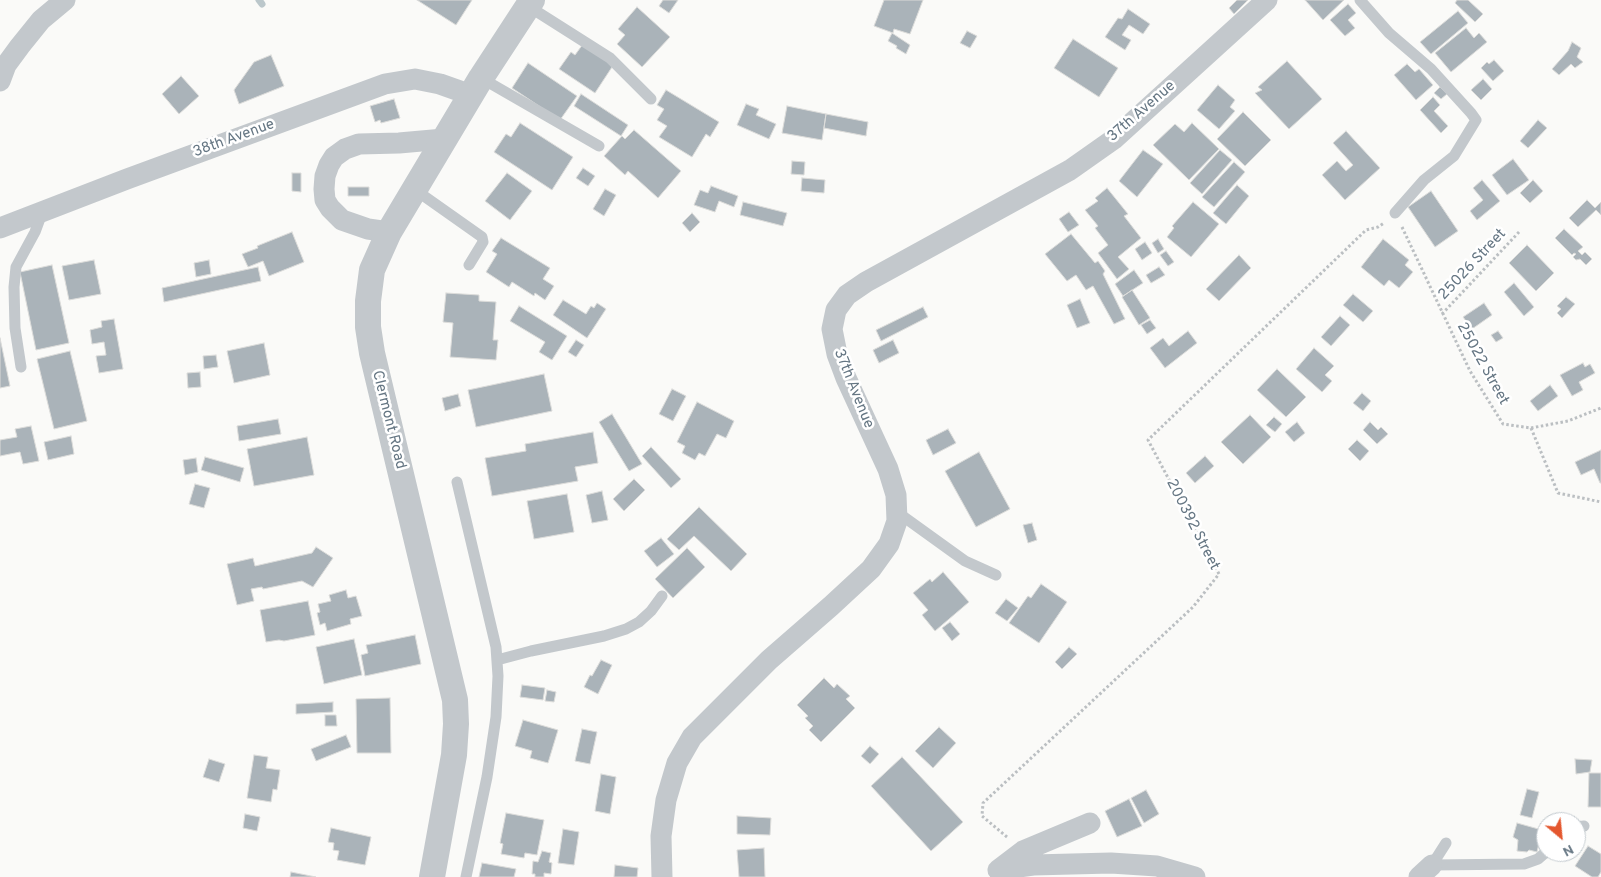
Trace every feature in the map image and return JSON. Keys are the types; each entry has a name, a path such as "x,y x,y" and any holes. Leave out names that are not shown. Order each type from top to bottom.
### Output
{"street":[{"path":"0,81 6,65 20,46 41,20 65,0"},
{"name":"37th Avenue","path":"662,877 660,836 666,800 677,762 692,737 769,660 871,569 889,544 897,521 896,495 888,469 846,378 837,354 832,329 836,310 847,295 866,282 1070,170 1114,139 1267,0"},
{"name":"Clermont Road","path":"432,877 454,755 455,700 372,353 367,311 372,270 389,232 476,87 530,3"},
{"name":"38th Avenue","path":"0,228 385,84 415,80 476,87"},
{"path":"389,232 342,220 330,208 325,200 324,188 325,176 329,165 334,157 345,149 359,144 444,139"},
{"path":"994,873 1022,850 1090,823"},
{"path":"994,873 1033,865 1111,863 1157,866 1195,877"}],"lane":[{"path":"1360,0 1389,33 1431,69 1476,120 1454,156 1424,180 1396,213"},
{"path":"530,3 610,58 651,99"},
{"path":"476,87 599,146"},
{"path":"414,189 482,238 483,242 469,265"},
{"path":"21,367 15,328 14,287 16,267 35,232 42,213"},
{"path":"457,482 496,648 498,676 496,717 487,776 466,877"},
{"path":"897,512 961,558 996,575"},
{"path":"497,660 604,636 626,629 639,622 651,611 662,596"},
{"path":"1425,871 1446,843"},
{"path":"1425,871 1524,864 1536,860"}],"path":[{"name":"25022 Street","path":"1396,213 1470,371 1503,424 1531,428"},
{"name":"200392 Street","path":"1022,850 982,816 983,803 1193,607 1219,574 1148,440 1366,230 1378,227 1396,213"},
{"name":"25026 Street","path":"1442,314 1520,231"},
{"path":"1601,408 1568,421 1531,428 1558,493 1601,502"}],"building":[{"path":"417,0 472,0 456,25"},
{"path":"663,0 678,0 669,13 659,6"},
{"path":"884,0 923,0 910,34 894,29 893,33 874,26"},
{"path":"1237,0 1248,0 1234,14 1229,8"},
{"path":"1305,0 1344,0 1323,20"},
{"path":"1457,0 1468,0 1483,14 1475,22 1455,3"},
{"path":"1348,4 1356,13 1348,20 1355,28 1345,36 1330,20"},
{"path":"637,7 670,37 642,67 617,44 625,35 618,29"},
{"path":"1128,9 1150,24 1143,34 1129,25 1122,35 1131,40 1125,50 1105,37 1118,18 1122,19"},
{"path":"1458,11 1468,23 1431,54 1420,42"},
{"path":"1466,28 1474,38 1479,33 1487,42 1451,72 1435,53"},
{"path":"967,31 977,36 970,48 960,43"},
{"path":"892,33 910,45 906,54 888,41"},
{"path":"1073,39 1118,68 1099,97 1054,68"},
{"path":"1572,42 1581,48 1577,57 1583,62 1575,68 1571,64 1559,75 1552,69 1568,51"},
{"path":"583,44 614,64 595,93 559,69 571,52 575,55"},
{"path":"271,55 284,86 239,104 234,90 254,62"},
{"path":"1494,60 1504,71 1493,81 1481,68 1487,62 1489,64"},
{"path":"1287,61 1322,99 1289,129 1255,93 1262,90 1258,87"},
{"path":"528,63 577,96 560,120 512,88"},
{"path":"1407,64 1415,72 1419,69 1433,85 1416,100 1394,75"},
{"path":"181,76 199,96 179,114 162,94"},
{"path":"1483,79 1492,89 1481,100 1471,90"},
{"path":"1218,85 1235,100 1230,107 1235,111 1219,129 1197,110"},
{"path":"1440,87 1447,94 1441,99 1434,93"},
{"path":"666,90 719,122 710,137 706,134 692,157 659,137 667,126 657,120 664,109 657,105"},
{"path":"581,94 628,125 621,136 574,106"},
{"path":"1433,97 1440,105 1434,111 1448,126 1441,133 1420,110"},
{"path":"394,99 400,118 381,123 380,120 375,122 370,106"},
{"path":"746,104 759,109 756,115 776,124 769,139 737,125"},
{"path":"787,106 826,114 822,140 782,133"},
{"path":"1243,112 1271,140 1245,166 1217,139"},
{"path":"826,114 868,122 866,136 824,128"},
{"path":"1538,120 1547,128 1528,148 1520,141"},
{"path":"520,123 573,157 552,190 494,152 506,134 511,137"},
{"path":"1192,123 1219,149 1189,180 1153,145 1175,124 1184,132"},
{"path":"634,130 681,171 658,198 628,171 625,175 604,156 622,136 625,139"},
{"path":"1346,131 1380,168 1345,200 1322,175 1337,161 1346,171 1353,165 1333,143"},
{"path":"1143,150 1163,164 1137,197 1119,181"},
{"path":"1220,150 1232,160 1202,194 1190,183"},
{"path":"1513,159 1529,180 1507,195 1492,175"},
{"path":"792,161 805,162 804,175 791,174"},
{"path":"1234,162 1245,172 1214,207 1202,197"},
{"path":"583,168 595,176 588,186 576,178"},
{"path":"292,173 301,173 301,192 292,191"},
{"path":"507,173 532,191 510,220 485,201"},
{"path":"802,178 825,180 824,193 801,191"},
{"path":"1482,180 1500,201 1477,220 1470,211 1483,200 1473,188"},
{"path":"1533,180 1543,191 1530,203 1520,193"},
{"path":"1237,185 1249,196 1226,224 1213,213"},
{"path":"711,186 738,196 734,207 719,201 715,212 694,205 700,190 708,193"},
{"path":"348,187 369,187 369,196 348,196"},
{"path":"1107,188 1128,214 1124,216 1141,238 1118,257 1129,269 1117,279 1098,253 1108,245 1095,228 1098,226 1085,210 1098,201 1095,198"},
{"path":"605,189 616,195 604,216 593,209"},
{"path":"1431,191 1458,231 1435,247 1408,207"},
{"path":"1587,200 1595,208 1601,202 1601,215 1596,210 1578,227 1569,218"},
{"path":"743,202 787,213 783,226 740,215"},
{"path":"1193,202 1219,224 1191,257 1167,237 1174,228 1172,226"},
{"path":"1069,212 1079,225 1068,232 1059,219"},
{"path":"692,213 700,222 690,232 682,223"},
{"path":"1564,229 1583,247 1578,251 1582,255 1585,252 1592,259 1586,265 1580,259 1576,260 1573,257 1576,254 1572,255 1555,238"},
{"path":"292,232 304,262 269,276 263,261 248,267 242,254"},
{"path":"1071,234 1095,263 1098,261 1105,271 1103,274 1125,319 1114,324 1093,286 1086,290 1076,275 1067,281 1045,254"},
{"path":"501,238 550,268 543,279 554,286 545,300 535,293 534,296 512,282 509,287 486,272 497,254 492,251"},
{"path":"1158,239 1164,249 1158,253 1152,243"},
{"path":"1383,239 1409,260 1405,265 1413,272 1399,288 1389,280 1384,286 1361,267"},
{"path":"1145,242 1152,253 1142,260 1135,249"},
{"path":"1527,245 1554,273 1536,291 1509,263"},
{"path":"1166,251 1174,262 1168,266 1160,255"},
{"path":"1239,255 1251,268 1219,301 1206,289"},
{"path":"94,260 101,294 69,300 62,266"},
{"path":"209,260 211,274 196,277 194,263"},
{"path":"52,265 69,343 36,350 20,272"},
{"path":"258,267 261,281 164,302 162,288"},
{"path":"1159,267 1165,275 1151,283 1146,275"},
{"path":"1134,270 1143,283 1123,296 1115,284"},
{"path":"1514,283 1534,307 1524,316 1504,292"},
{"path":"1132,290 1150,318 1139,325 1122,297"},
{"path":"446,293 479,295 479,301 496,302 493,340 498,340 496,360 450,357 453,323 443,322"},
{"path":"1353,294 1373,311 1363,322 1343,305"},
{"path":"1566,297 1575,304 1562,318 1557,313 1561,309 1557,306"},
{"path":"1080,299 1090,323 1077,328 1067,305"},
{"path":"563,300 586,314 591,306 594,308 597,303 606,309 587,338 553,315"},
{"path":"1484,303 1492,315 1472,329 1463,317"},
{"path":"519,306 567,336 552,360 539,352 545,342 510,321"},
{"path":"923,307 928,317 881,341 876,330"},
{"path":"1340,316 1350,325 1331,346 1321,337"},
{"path":"114,319 123,369 99,373 96,356 106,355 104,342 92,344 90,330 102,327 101,321"},
{"path":"1150,320 1156,328 1147,334 1141,325"},
{"path":"1188,331 1197,343 1165,368 1150,348 1163,338 1169,346"},
{"path":"1498,331 1503,338 1496,342 1491,335"},
{"path":"0,338 10,386 0,388"},
{"path":"576,340 584,345 576,357 568,352"},
{"path":"893,340 899,353 879,363 873,350"},
{"path":"264,343 270,375 234,383 227,351"},
{"path":"1314,348 1334,366 1325,375 1332,381 1322,392 1296,369"},
{"path":"70,351 87,421 54,429 37,359"},
{"path":"216,355 218,367 204,369 203,356"},
{"path":"1583,363 1585,367 1590,364 1595,373 1579,382 1583,390 1572,396 1560,375"},
{"path":"1277,369 1306,397 1286,417 1257,390"},
{"path":"200,372 201,387 188,388 187,373"},
{"path":"544,374 552,411 476,427 468,390"},
{"path":"1550,385 1558,396 1538,411 1530,401"},
{"path":"672,389 686,396 673,421 659,414"},
{"path":"1362,393 1371,401 1363,411 1353,403"},
{"path":"458,394 461,406 445,411 442,398"},
{"path":"697,402 734,421 726,438 717,434 705,456 699,453 695,460 682,453 685,446 677,442"},
{"path":"612,414 642,464 629,471 599,422"},
{"path":"1250,415 1271,437 1243,464 1221,442"},
{"path":"1274,417 1282,424 1275,432 1266,425"},
{"path":"278,419 281,434 239,441 237,426"},
{"path":"1297,422 1305,433 1294,442 1285,432"},
{"path":"1370,422 1378,430 1381,427 1388,434 1377,444 1363,430"},
{"path":"31,426 39,461 23,464 20,452 0,456 0,440 17,437 15,429"},
{"path":"948,429 956,443 933,455 926,440"},
{"path":"593,432 598,463 575,467 578,481 492,496 485,458 526,451 525,444"},
{"path":"71,436 74,454 48,460 44,442"},
{"path":"307,437 314,475 254,486 247,449"},
{"path":"1357,440 1369,451 1360,461 1348,449"},
{"path":"651,447 681,479 671,488 642,456"},
{"path":"1601,450 1600,483 1594,469 1581,475 1575,462"},
{"path":"979,452 1010,509 976,527 945,471"},
{"path":"1205,456 1214,466 1195,483 1186,473"},
{"path":"205,457 244,468 240,482 201,470"},
{"path":"196,458 198,472 185,475 183,460"},
{"path":"634,479 645,490 624,511 613,499"},
{"path":"195,484 210,488 204,508 189,504"},
{"path":"602,491 608,520 592,523 586,495"},
{"path":"567,494 574,532 534,539 527,501"},
{"path":"699,507 747,554 731,571 694,536 679,550 667,539"},
{"path":"1032,523 1037,540 1028,543 1023,525"},
{"path":"661,538 674,554 657,567 644,551"},
{"path":"316,547 333,558 313,587 302,581 263,589 262,587 251,589 254,601 237,605 227,564 253,558 255,566 312,553"},
{"path":"687,548 705,567 673,598 655,579"},
{"path":"943,572 969,602 935,631 922,615 928,610 913,593 930,579 932,582"},
{"path":"1041,584 1067,602 1039,643 1009,623 1028,596 1031,598"},
{"path":"346,590 348,598 356,596 362,616 350,619 351,624 327,631 325,623 320,625 317,613 320,612 318,604 331,601 329,595"},
{"path":"1006,599 1018,608 1007,621 995,613"},
{"path":"308,601 315,635 284,641 266,642 260,610"},
{"path":"950,622 960,634 952,641 942,628"},
{"path":"415,635 421,664 365,676 361,655 368,653 366,645"},
{"path":"354,639 362,675 324,684 316,647"},
{"path":"1069,647 1077,654 1062,669 1055,662"},
{"path":"601,660 612,665 598,694 584,687"},
{"path":"824,678 834,688 837,684 850,696 846,699 855,708 821,742 809,730 813,726 805,718 808,716 797,705"},
{"path":"522,685 545,688 543,700 520,697"},
{"path":"547,690 556,692 554,702 545,701"},
{"path":"390,698 391,753 357,753 356,699"},
{"path":"333,702 333,712 296,714 296,704"},
{"path":"325,715 336,715 337,726 325,726"},
{"path":"523,720 558,730 548,763 530,758 532,751 515,746"},
{"path":"939,727 956,743 933,768 915,751"},
{"path":"582,729 597,732 590,764 575,761"},
{"path":"346,735 351,747 316,761 311,749"},
{"path":"870,746 879,754 870,764 861,756"},
{"path":"254,755 268,757 266,768 280,770 277,790 273,789 271,802 247,798"},
{"path":"902,757 963,822 931,851 871,786"},
{"path":"209,759 225,764 219,782 203,777"},
{"path":"1575,759 1592,760 1590,772 1576,774"},
{"path":"1589,773 1601,773 1601,807 1588,807"},
{"path":"601,774 616,777 610,814 595,811"},
{"path":"1527,789 1539,792 1532,818 1520,815"},
{"path":"1146,790 1159,814 1144,823 1131,798"},
{"path":"1129,799 1142,826 1117,837 1105,811"},
{"path":"506,813 544,820 537,855 525,853 524,858 501,854 503,844 500,843"},
{"path":"245,814 260,817 257,831 243,828"},
{"path":"737,816 771,818 770,835 737,834"},
{"path":"1517,823 1536,828 1536,852 1517,851 1518,840 1513,837"},
{"path":"331,828 371,837 365,865 337,860 339,851 333,850 334,843 328,842"},
{"path":"563,829 579,832 574,865 558,863"},
{"path":"1588,846 1601,854 1601,872 1598,877 1592,877 1575,866 1578,862 1586,862 1586,849"},
{"path":"764,848 765,877 739,877 737,850"},
{"path":"542,851 551,853 549,862 552,863 551,874 544,873 544,877 535,877 535,874 532,874 533,861 538,862"},
{"path":"482,863 516,869 514,877 479,877"},
{"path":"615,865 638,868 637,877 614,877"},
{"path":"291,872 316,877 290,877"}],"waterway":[{"path":"259,0 262,4"}]}
